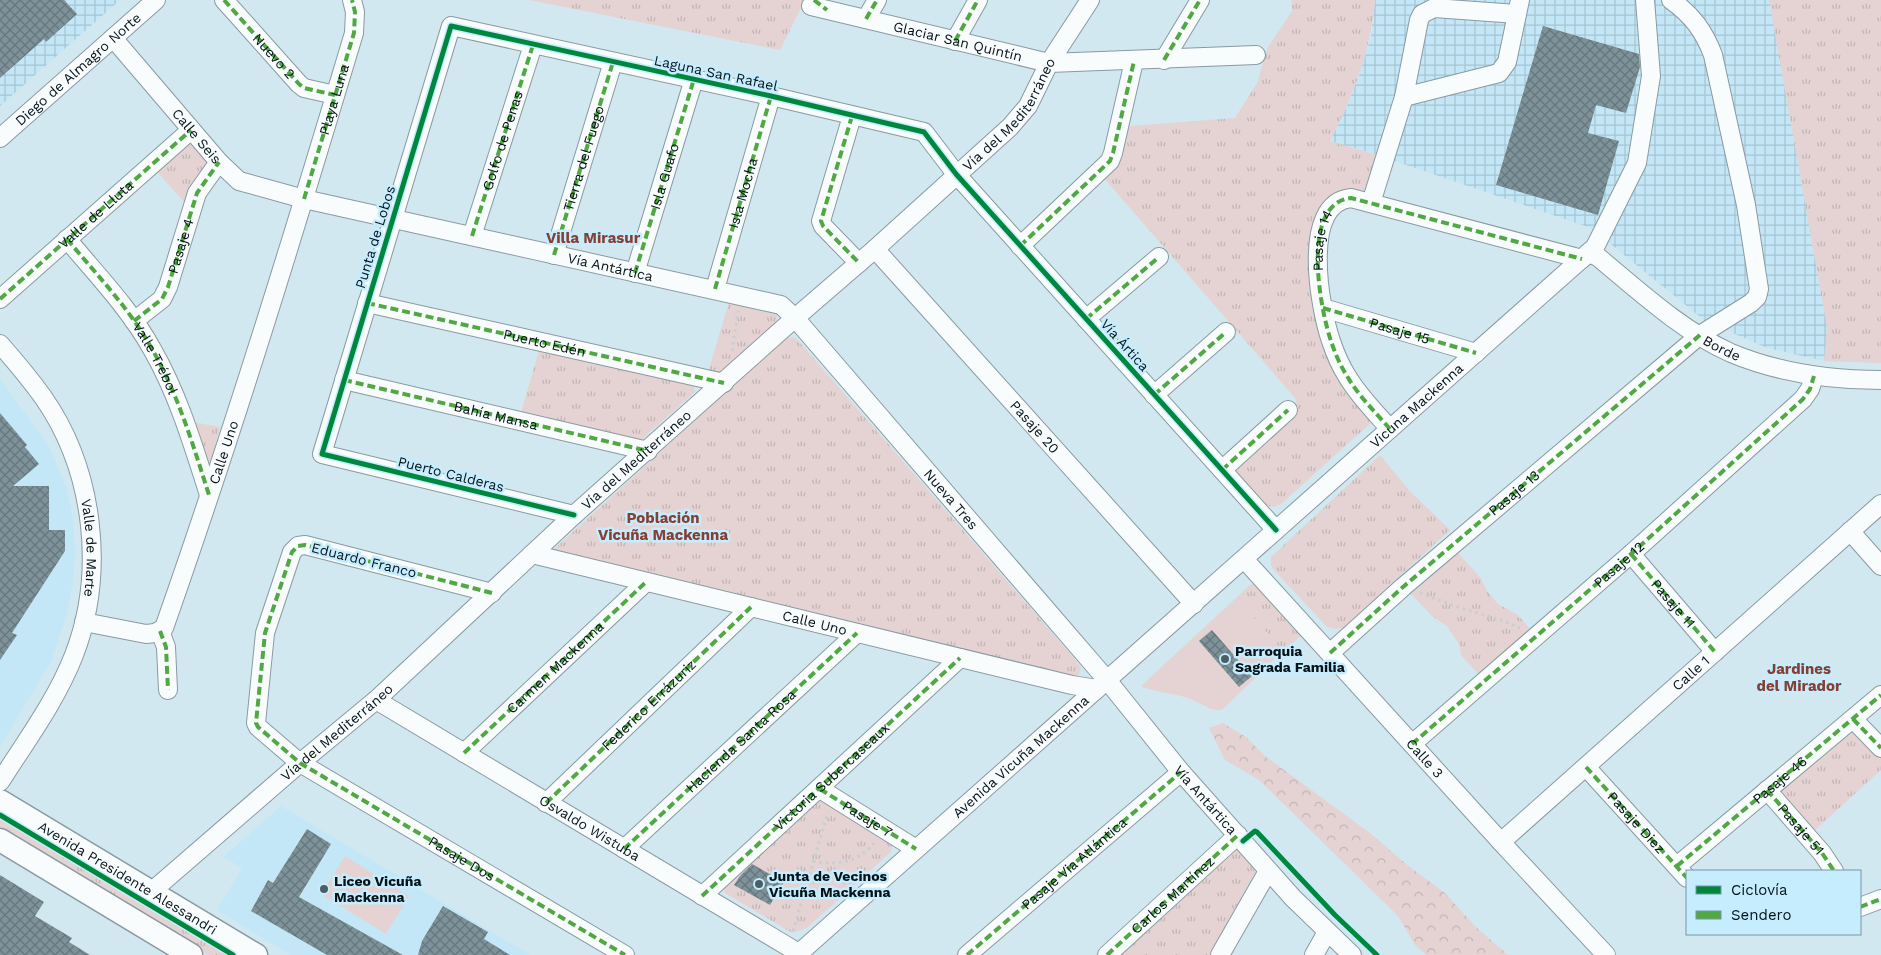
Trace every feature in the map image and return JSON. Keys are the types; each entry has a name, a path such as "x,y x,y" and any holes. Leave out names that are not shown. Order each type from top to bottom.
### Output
{"main road":[{"name":"Avenida Presidente Alessandri","path":"0,801 256,955"},
{"path":"0,840 190,955"}],"street":[{"name":"Diego de Almagro Norte","path":"0,138 156,0"},
{"name":"Nuevo 2","path":"224,0 299,84 304,88 335,95"},
{"name":"Playa Luna","path":"304,199 354,33 355,12 352,0"},
{"path":"866,19 877,0"},
{"path":"955,41 978,0"},
{"name":"Vía del Mediterráneo","path":"151,892 376,700 574,515 875,249 1020,117 1028,106 1049,63 1090,0"},
{"path":"1164,60 1200,0"},
{"name":"Vicuna Mackenna","path":"1244,558 1595,247 1638,163 1651,76 1645,0"},
{"name":"Pasaje 13","path":"1330,653 1403,587 1700,335 1757,298 1759,289 1746,205 1713,55 1708,42 1693,19 1671,0"},
{"name":"Glaciar San Quintín","path":"810,6 1049,63 1256,55"},
{"path":"1371,203 1404,97 1418,20 1422,14 1434,8 1518,7 1507,62 1499,73 1404,97"},
{"name":"Laguna San Rafael","path":"451,26 771,96 924,132 956,174"},
{"name":"Punta de Lobos","path":"322,454 451,26"},
{"name":"Calle Seis","path":"113,38 219,162 239,181 304,199"},
{"name":"Golfo de Penas","path":"472,236 533,45"},
{"path":"1020,246 1110,161 1134,61"},
{"name":"Tierra del Fuego","path":"554,255 613,62"},
{"name":"Isla Guafo","path":"635,273 694,79"},
{"name":"Isla Mocha","path":"715,289 771,96"},
{"path":"852,116 821,221 823,226 859,263"},
{"name":"Valle de Lluta","path":"0,300 191,130"},
{"name":"Pasaje 4","path":"134,321 162,299 168,288 197,193 219,162"},
{"name":"Vía Ártica","path":"956,174 1276,530"},
{"name":"Pasaje 14","path":"1390,429 1346,376 1330,340 1323,308 1318,250 1320,228 1323,220 1334,205 1344,199 1351,198 1585,256"},
{"name":"Vía Antártica","path":"304,199 393,217 554,255 777,303 795,318"},
{"name":"Calle Uno","path":"160,631 164,628 209,495 304,199"},
{"name":"Valle Trébol","path":"67,240 134,321 152,348 168,379 191,438 209,495"},
{"name":"Pasaje 20","path":"875,249 1194,604"},
{"name":"Borde","path":"1585,256 1598,257 1667,313 1730,352 1788,372 1848,380 1881,380"},
{"path":"1086,319 1158,257"},
{"name":"Puerto Edén","path":"367,303 726,381"},
{"name":"Pasaje 15","path":"1323,308 1476,353"},
{"name":"Nueva Tres","path":"795,318 1102,685"},
{"path":"1154,395 1226,332"},
{"name":"Valle de Marte","path":"0,344 44,398 70,448 87,508 92,551 92,574 84,622 76,648 49,706 0,782"},
{"name":"Pasaje 12","path":"1412,744 1631,554 1803,399 1810,389 1814,376"},
{"name":"Bahía Mansa","path":"344,380 648,451"},
{"path":"1222,470 1288,410"},
{"name":"Puerto Calderas","path":"322,454 574,515"},
{"name":"Calle 1","path":"1501,842 1881,504"},
{"path":"1850,531 1881,566"},
{"name":"Eduardo Franco","path":"300,764 258,727 256,723 265,633 292,552 298,546 305,545 492,593"},
{"name":"Calle Uno","path":"532,554 1072,685 1102,685"},
{"name":"Pasaje 11","path":"1631,554 1715,652"},
{"name":"Avenida Vicuña Mackenna","path":"800,954 1244,558"},
{"name":"Calle 3","path":"1244,558 1606,955"},
{"name":"Carmen Mackenna","path":"464,754 646,582"},
{"name":"Federico Errázuriz","path":"546,803 751,607"},
{"path":"84,622 146,634 160,631 166,647 168,690"},
{"name":"Hacienda Santa Rosa","path":"624,849 857,633"},
{"name":"Victoria Subercaseaux","path":"702,896 826,793 960,658"},
{"name":"Vía Antártica","path":"1102,685 1238,835 1268,871 1352,955"},
{"name":"Pasaje 46","path":"1682,872 1767,790 1881,694"},
{"name":"Osvaldo Wistuba","path":"376,700 800,954"},
{"path":"1853,719 1881,748"},
{"name":"Pasaje Dos","path":"300,764 625,955"},
{"name":"Pasaje Diez","path":"1586,767 1682,872"},
{"name":"Pasaje Via Atlántica","path":"967,955 1181,772"},
{"name":"Pasaje 51","path":"1767,790 1822,853 1833,870"},
{"name":"Pasaje 7","path":"826,793 916,849"},
{"name":"Carlos Martínez","path":"1106,955 1238,835"},
{"path":"1220,955 1268,871"},
{"path":"1861,907 1881,899"},
{"path":"1314,955 1327,932"}],"path":[{"path":"726,381 740,295"},
{"path":"1403,587 1504,621 1534,637"},
{"path":"792,934 813,861 826,793"},
{"path":"813,861 833,864 852,859 868,850 884,829"}],"shaded area":[{"path":"0,0 120,0 0,106"},
{"path":"1375,0 1881,0 1881,363 1824,361 1767,348 1705,321 1591,228 1377,155 1330,141 1360,73 1371,36"},
{"path":"0,379 48,444 67,489 73,519 75,551 73,584 66,616 51,662 0,747"},
{"name":"Liceo Vicuña Mackenna","path":"281,806 530,955 290,955 217,910 242,868 223,857"}],"green space":[{"path":"529,0 805,0 780,50"},
{"path":"1292,0 1375,0 1370,37 1360,73 1330,141 1377,155 1368,191 1350,189 1336,192 1326,201 1318,217 1334,370 1344,388 1369,412 1373,421 1281,504 1274,507 1264,505 1235,471 1236,462 1297,404 1295,398 1103,177 1121,155 1129,126 1235,118 1257,83 1268,47 1292,11"},
{"path":"1769,0 1881,0 1881,363 1824,361 1827,328"},
{"path":"192,140 210,159 187,205 157,172 187,141"},
{"path":"729,302 774,312 777,315 776,324 721,372 713,374 708,372"},
{"path":"792,337 797,339 1074,658 1081,668 1078,677 1070,677 552,551 785,338"},
{"path":"539,350 694,385 695,392 640,441 520,416"},
{"path":"193,422 220,427 212,459 208,464 206,464"},
{"path":"1380,455 1409,490 1450,530 1343,628 1327,627 1274,570 1271,566 1271,557"},
{"path":"1458,553 1480,577 1487,591 1498,604 1518,615 1531,630 1480,676 1461,655 1459,644 1447,626 1433,617 1411,594"},
{"path":"1256,583 1301,632 1301,636 1283,651 1236,598 1251,584"},
{"path":"1236,598 1283,651 1223,709 1212,709 1187,698 1142,687 1142,685"},
{"path":"1223,723 1246,737 1265,756 1370,833 1406,864 1445,893 1476,927 1508,955 1426,955 1415,945 1398,916 1259,780 1225,760 1209,728"},
{"path":"1851,729 1881,755 1881,770 1814,831 1778,795 1779,784"},
{"path":"821,799 893,842 891,852 807,928 792,933 725,893 723,886 813,800"},
{"path":"0,817 227,955 208,955 1,830"},
{"path":"1229,847 1240,848 1254,866 1255,873 1209,955 1112,955"},
{"path":"345,856 409,896 386,934 321,894"}],"building":[{"path":"0,0 64,0 77,14 46,42 44,39 0,78"},
{"path":"1543,26 1639,54 1640,67 1626,113 1596,105 1588,133 1619,141 1598,215 1496,185"},
{"path":"0,413 27,445 25,447 39,464 13,486 49,486 49,530 65,530 65,551 12,633 17,635 0,660"},
{"name":"Parroquia Sagrada Familia","path":"1212,630 1252,676 1239,687 1199,641"},
{"path":"307,829 331,844 299,897 403,955 327,955 251,911 268,880 273,883"},
{"name":"Junta de Vecinos Vicuña Mackenna","path":"752,864 784,882 770,905 734,885"},
{"path":"0,875 44,902 35,916 72,938 69,942 90,955 0,955"},
{"path":"443,906 488,932 484,939 510,955 418,955 422,941"}],"marked path":[{"path":"224,0 299,84 304,88 335,95"},
{"path":"304,199 354,33 355,12 352,0"},
{"path":"814,0 827,10"},
{"path":"866,19 877,0"},
{"path":"955,41 978,0"},
{"path":"1164,60 1200,0"},
{"path":"472,236 533,45"},
{"path":"1020,246 1110,161 1134,61"},
{"path":"554,255 613,62"},
{"path":"635,273 694,79"},
{"path":"715,289 771,96"},
{"path":"852,116 821,221 823,226 859,263"},
{"path":"0,299 191,130"},
{"path":"134,321 162,299 168,287 197,193 219,162"},
{"path":"1390,429 1361,397 1342,368 1331,341 1322,306 1319,283 1319,237 1325,218 1335,204 1351,198 1582,259"},
{"path":"67,239 134,320 152,349 170,384 191,439 209,495"},
{"path":"1086,319 1159,257"},
{"path":"367,303 724,383"},
{"path":"1323,308 1476,353"},
{"path":"1154,395 1226,332"},
{"path":"1330,653 1403,587 1700,335"},
{"path":"1412,744 1631,554 1803,399 1810,389 1814,376"},
{"path":"344,380 648,451"},
{"path":"1222,470 1288,410"},
{"path":"492,593 305,545 298,546 292,552 265,633 256,723 258,727 300,763 625,955"},
{"path":"1631,554 1715,652"},
{"path":"464,753 646,582"},
{"path":"546,803 751,607"},
{"path":"160,631 166,647 168,690"},
{"path":"624,849 857,633"},
{"path":"702,896 960,658"},
{"path":"1677,866 1881,695"},
{"path":"1853,719 1881,748"},
{"path":"1586,767 1686,877"},
{"path":"967,955 1181,772"},
{"path":"820,789 916,849"},
{"path":"1767,790 1822,853 1833,870"},
{"path":"1107,955 1238,835"},
{"path":"1861,907 1881,899"}],"cycle path":[{"path":"574,515 322,454 451,26 771,96 924,132 956,174 1276,530"},
{"path":"0,815 233,955"},
{"path":"1243,841 1255,831 1257,832 1335,915 1377,955"}],"place":[{"name":"Parroquia Sagrada Familia","path":"1225,659"},
{"name":"Junta de Vecinos Vicuña Mackenna","path":"759,884"},
{"name":"Liceo Vicuña Mackenna","path":"324,889"}],"district":[{"name":"Villa Mirasur","path":"593,238"},
{"name":"Población Vicuña Mackenna","path":"663,526"},
{"name":"Jardines del Mirador","path":"1799,678"}]}
